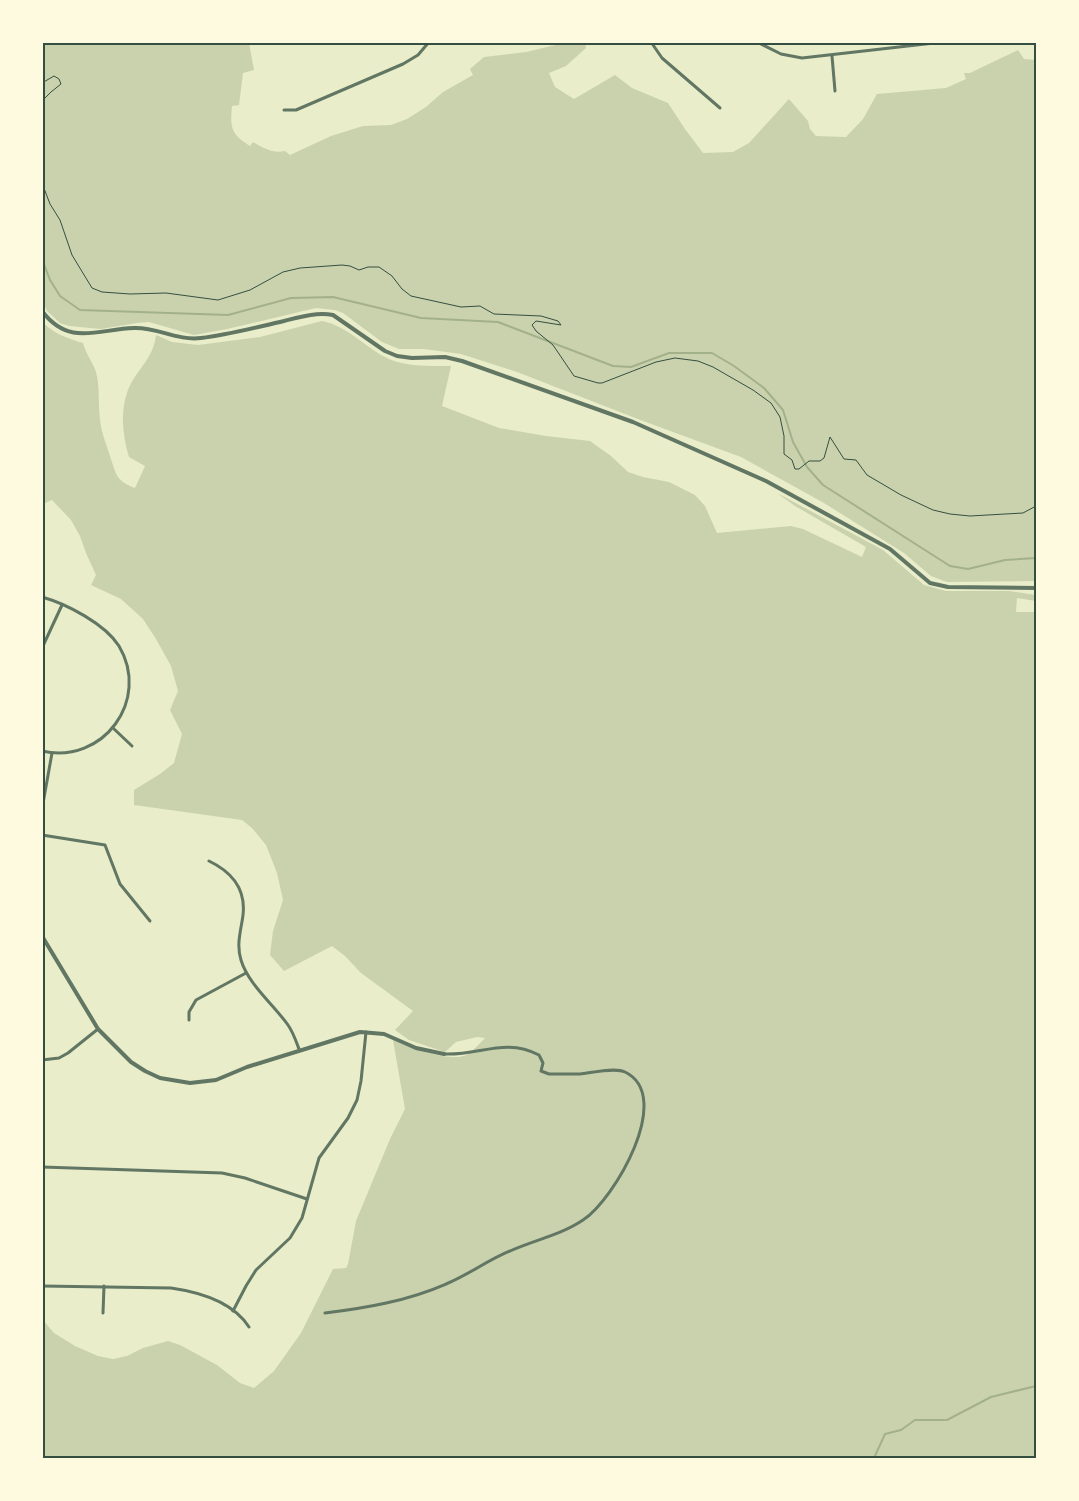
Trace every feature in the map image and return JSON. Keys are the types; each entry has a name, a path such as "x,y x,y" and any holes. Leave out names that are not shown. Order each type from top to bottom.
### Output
{"street":[{"path":"284,110 296,110 403,64 418,55 429,42"},
{"path":"651,42 662,58 720,108"},
{"path":"757,42 772,50 792,57 802,58 943,42"},
{"path":"832,56 835,91"},
{"path":"42,311 57,326 75,333 92,334 140,328 180,338 194,339 304,316 323,313 333,315 385,351 397,356 412,358 444,357 462,362 633,422 758,477 890,549 922,577 936,585 948,587 1036,588"},
{"path":"42,597 62,605 109,634 121,651 128,673 128,694 122,713 113,728 106,735 91,746 70,753 42,751"},
{"path":"42,648 62,605"},
{"path":"113,728 132,746"},
{"path":"42,809 52,753"},
{"path":"42,835 105,845 120,884 150,921"},
{"path":"209,861 223,867 240,889 243,909 238,951 246,973 289,1026 299,1049"},
{"path":"42,936 98,1029 119,1051 146,1071 160,1078 176,1082 198,1083 216,1080 299,1049 350,1033 366,1032 384,1034 416,1048 444,1054 455,1055 506,1046 520,1047 539,1055 542,1063 541,1070 549,1074 622,1070 634,1077 642,1092 644,1110 641,1131 636,1147 621,1174 594,1212 583,1220 557,1233 510,1251 446,1284 404,1299 366,1308 325,1313"},
{"path":"189,1020 189,1012 196,1000 246,973"},
{"path":"42,1060 59,1058 98,1029"},
{"path":"233,1311 256,1270 290,1238 302,1218 320,1158 348,1118 357,1100 366,1032"},
{"path":"42,1166 222,1173 245,1178 307,1199"},
{"path":"42,1286 104,1286 190,1290 208,1297 233,1311 243,1318 249,1327"},
{"path":"104,1286 104,1313"}],"path":[{"path":"42,83 54,76 59,79 61,84 42,101"},
{"path":"42,183 50,204 60,220 72,255 92,288 102,292 130,294 166,293 218,300 250,290 283,272 300,268 342,265 359,270 368,267 379,267 392,276 402,289 411,296 461,307 480,306 494,314 541,316 558,321 561,325 536,321 532,325 536,331 553,345 571,373 578,378 602,383 656,362 675,358 698,360 713,367 753,390 771,403 780,416 784,436 784,454 792,460 796,470 809,461 820,461 824,458 830,437 844,459 856,460 867,475 901,495 933,510 970,516 1023,513 1036,506"}],"green space":[{"path":"42,43 249,43 254,70 243,73 239,105 232,106 231,120 233,130 239,138 250,146 253,142 268,150 276,152 285,151 290,155 331,136 363,126 391,125 407,119 426,107 443,92 473,75 470,69 484,57 526,52 564,43 585,43 586,48 566,66 549,73 555,87 574,99 615,75 632,88 668,103 703,153 733,152 749,143 789,99 808,121 810,129 816,136 846,137 863,119 877,94 946,88 966,79 964,73 970,73 1018,50 1024,59 1036,60 1036,581 947,582 931,576 904,553 824,503 741,457 517,372 461,354 424,349 399,349 382,342 343,313 335,310 316,308 194,335 149,322 101,329 69,326 60,323 47,311 43,302"},
{"path":"322,321 348,332 380,354 396,362 420,366 451,366 442,406 499,428 590,441 611,456 628,472 669,482 695,495 705,506 717,533 791,526 803,529 862,557 866,547 795,506 777,493 883,550 924,585 946,591 1009,591 1036,595 1036,601 1017,598 1016,612 1036,612 1036,1458 43,1458 42,1319 54,1333 75,1346 98,1356 113,1359 127,1356 143,1348 168,1341 180,1345 217,1365 240,1383 254,1388 274,1371 301,1333 333,1269 346,1268 348,1264 356,1221 390,1139 405,1109 393,1040 409,1047 442,1056 461,1057 468,1054 485,1038 477,1037 456,1042 445,1052 409,1040 395,1030 413,1011 361,973 345,956 332,946 284,971 270,955 273,931 283,900 277,873 266,845 252,828 242,820 134,805 134,790 174,763 182,734 170,710 178,691 171,666 143,619 121,599 91,585 96,575 80,536 71,520 52,500 43,504 43,322 56,332 83,343 96,372 101,424 114,468 120,480 135,488 145,466 129,457 124,433 125,401 130,385 151,352 156,335 172,342 198,345 260,337"}],"waterway":[{"path":"42,259 50,280 60,296 80,310 228,315 291,298 333,297 421,318 498,322 613,366 631,367 669,353 712,353 764,388 783,410 793,442 807,467 823,485 950,566 968,569 1005,560 1036,558"},
{"path":"874,1458 885,1434 901,1430 915,1420 947,1420 991,1397 1036,1386"}]}
